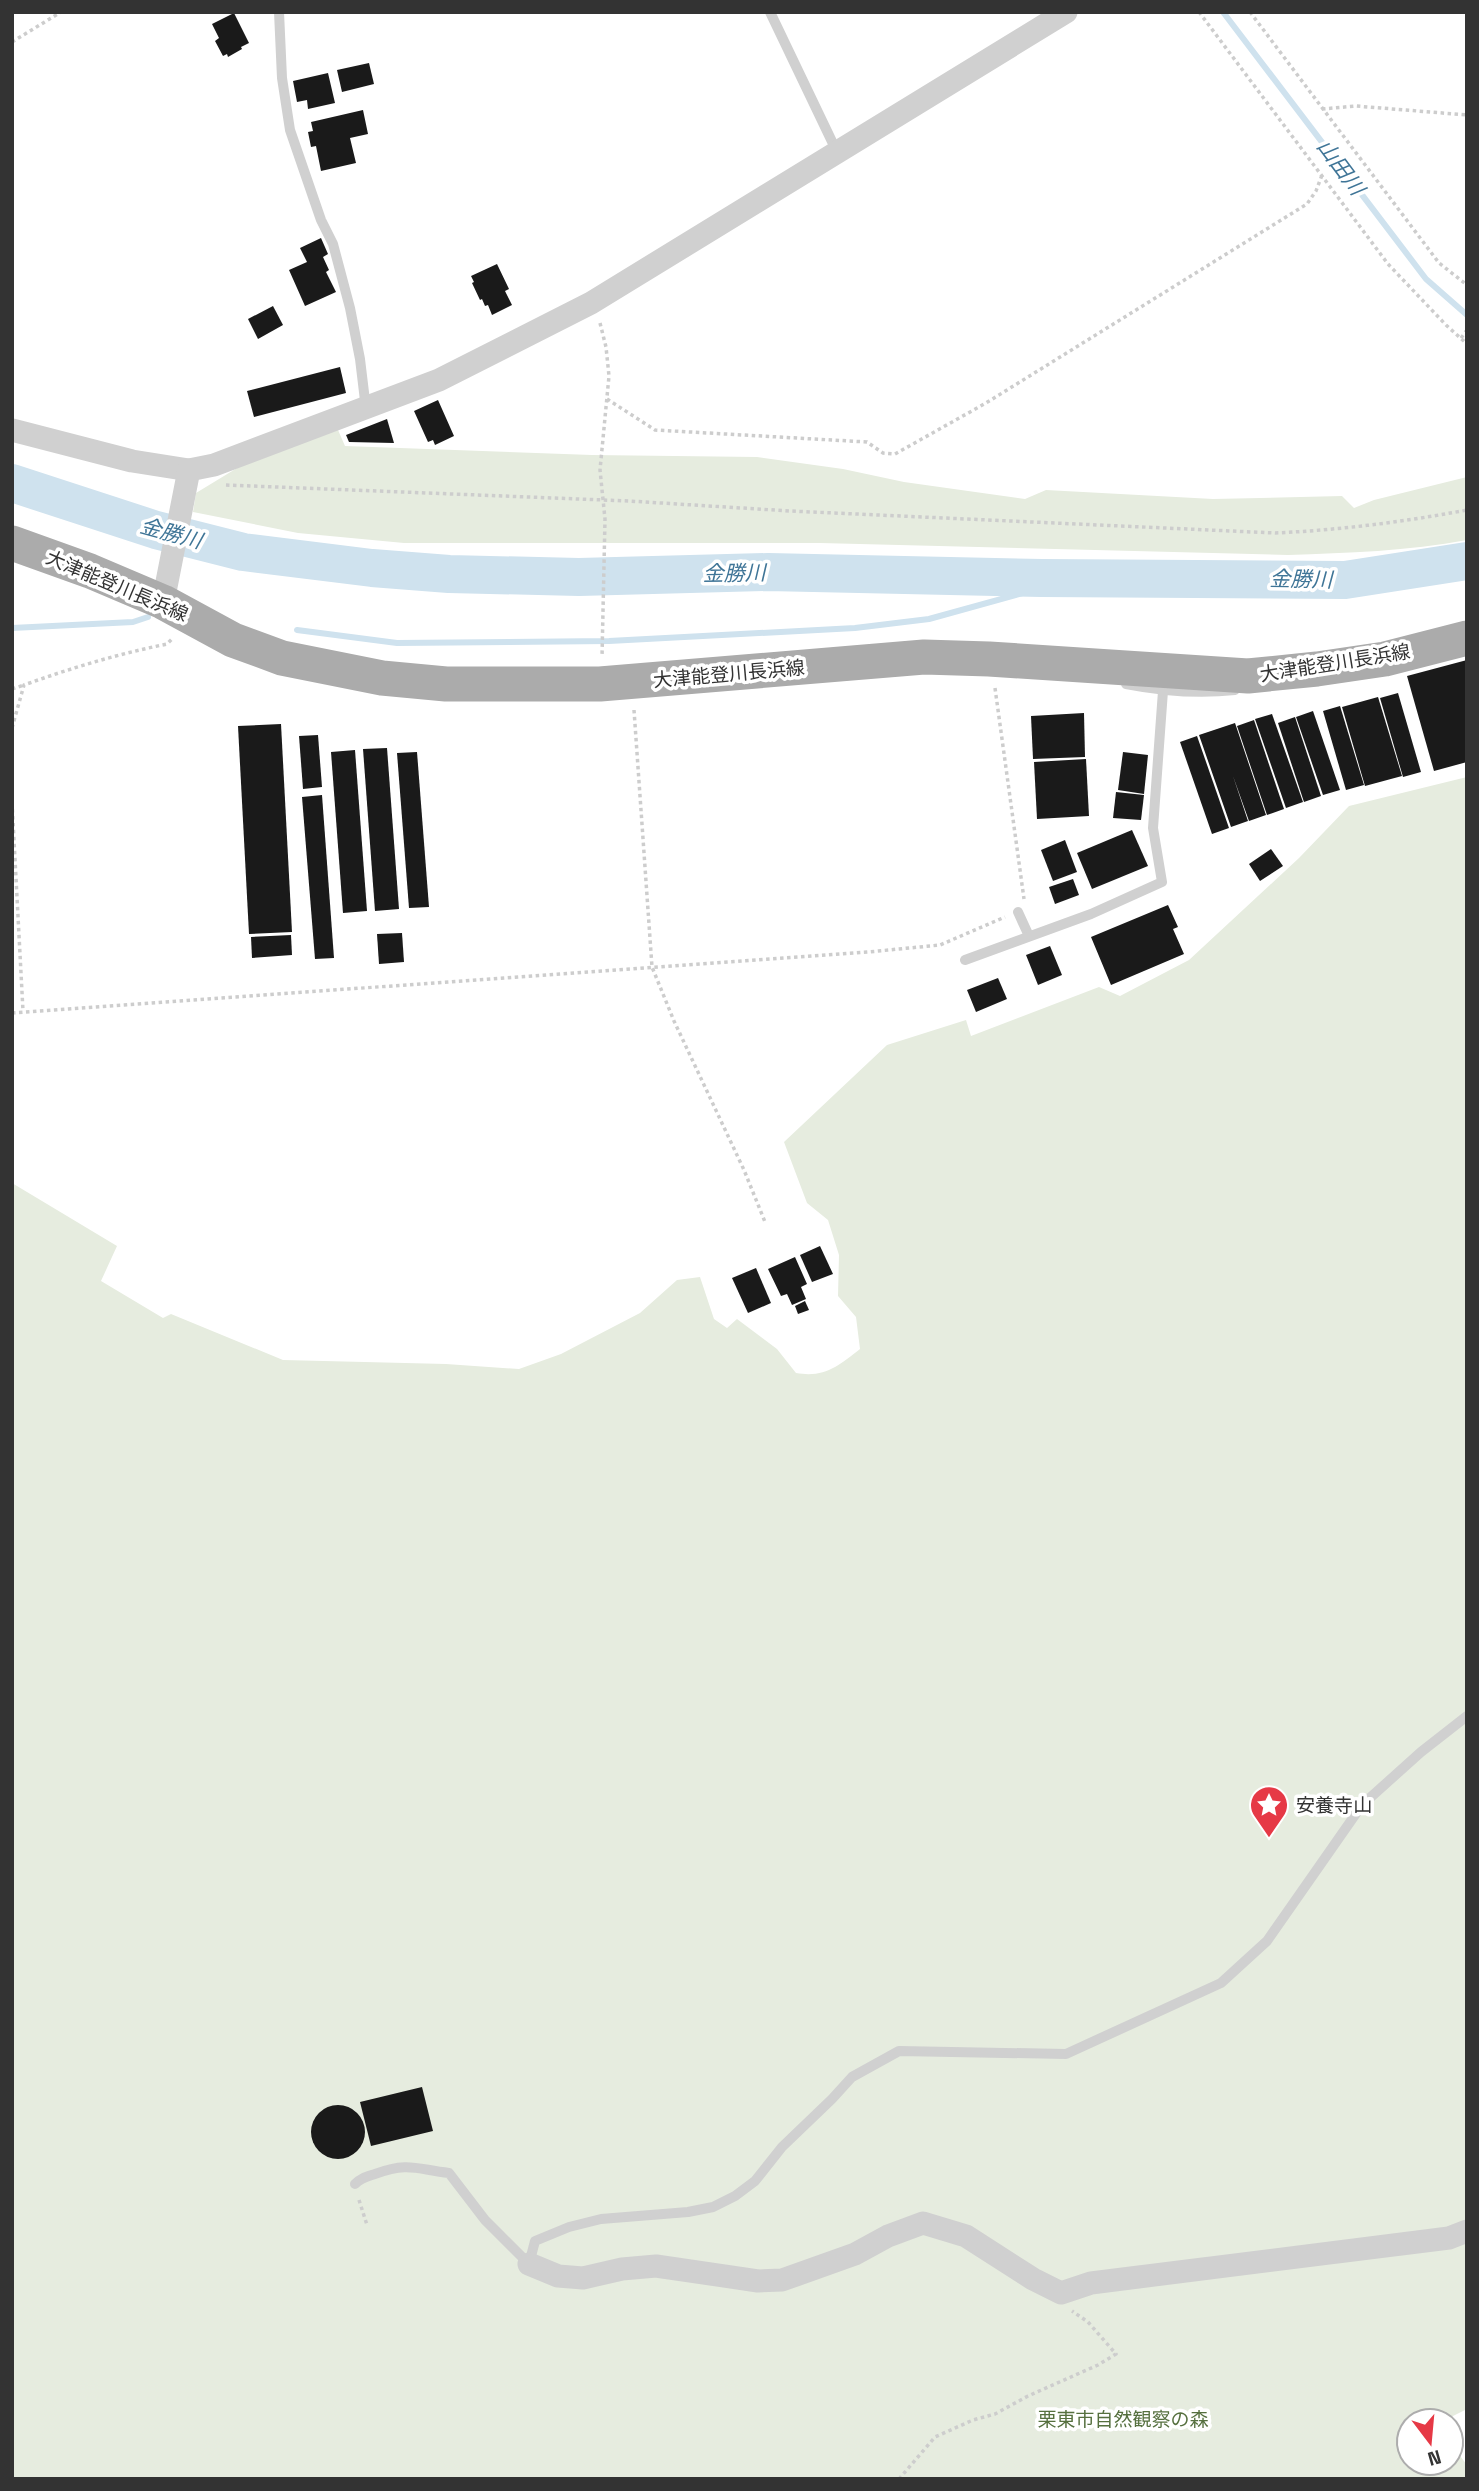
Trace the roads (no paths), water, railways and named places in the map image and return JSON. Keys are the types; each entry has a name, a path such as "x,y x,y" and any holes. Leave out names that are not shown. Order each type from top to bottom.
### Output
{"main road":[{"name":"大津能登川長浜線","path":"12,543 174,603 233,640 282,658 382,678 446,684 923,657 1248,676 1385,659 1467,638"}],"street":[{"path":"186,481 214,465 439,380 594,301 1066,12"},
{"path":"12,430 132,461 186,481"},
{"path":"174,603 186,481"},
{"path":"529,2263 558,2276 583,2278 622,2269 656,2266 758,2281 782,2280 855,2254 888,2236 923,2223 966,2236 1033,2279 1061,2293 1091,2283 1449,2238 1467,2231"}],"lane":[{"path":"279,12 282,78 290,130 321,220 333,244 350,308 366,409"},
{"path":"770,12 837,152"},
{"path":"1106,666 1124,684 1163,691 1219,692 1248,689 1286,673"},
{"path":"965,960 1091,914 1162,882 1153,828 1163,691"},
{"path":"1018,912 1029,936"},
{"path":"355,2184 362,2177 393,2167 414,2166 449,2173 485,2220 529,2263 535,2241 569,2227 601,2219 713,2207 735,2196 755,2180 782,2147 852,2077 899,2051 1066,2054 1221,1983 1267,1941 1362,1805 1421,1752 1467,1716"}],"waterway":[{"name":"山田川","path":"1223,12 1426,279 1467,315"},
{"name":"金勝川","path":"12,483 156,530 243,552 372,568 449,574 579,577 768,572 1042,578 1345,580 1467,561"},
{"path":"297,630 397,643 609,641 855,628 929,619 1073,579"},
{"path":"12,628 133,622 148,617"}],"place":[{"name":"安養寺山","path":"1269,1839"}],"park label":[{"name":"栗東市自然観察の森","path":"1123,2419"}]}
